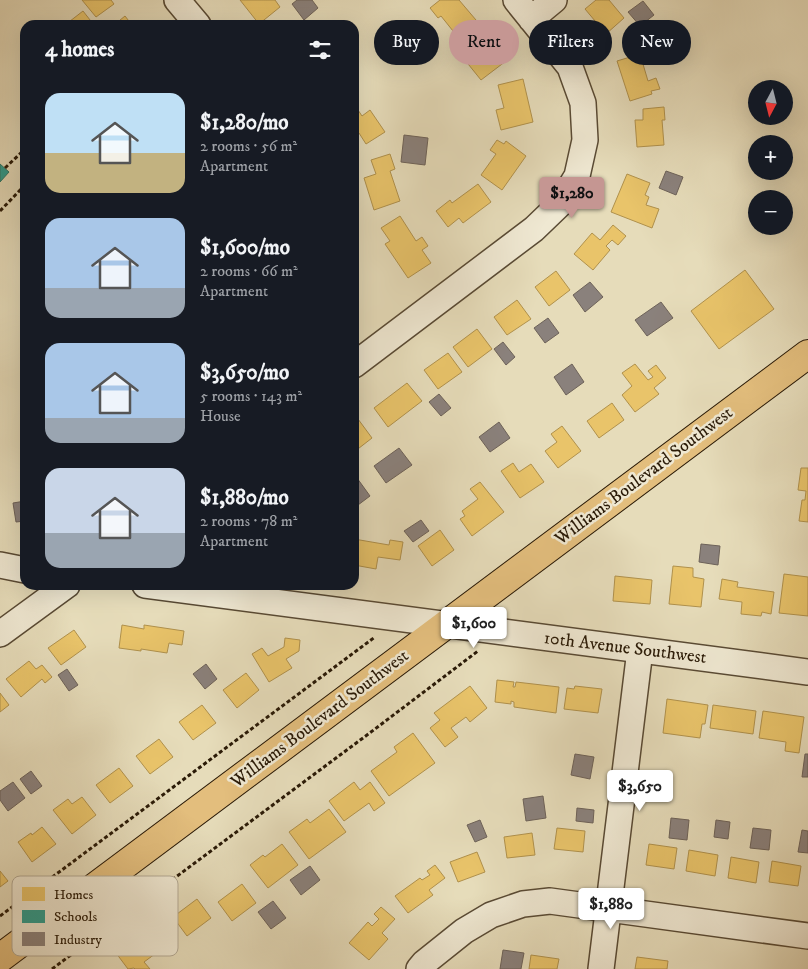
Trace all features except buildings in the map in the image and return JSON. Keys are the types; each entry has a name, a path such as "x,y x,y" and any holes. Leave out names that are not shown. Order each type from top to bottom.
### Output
{"main road":[{"name":"Williams Boulevard Southwest","path":"110,876 808,354"},
{"name":"Williams Boulevard Southwest","path":"0,958 12,949"}],"street":[{"path":"177,0 194,20"},
{"path":"359,360 534,229 560,204 577,176 585,140 583,103 570,68 523,9 554,0"},
{"path":"0,565 20,569"},
{"path":"0,634 60,590"},
{"name":"10th Avenue Southwest","path":"182,590 808,672"},
{"path":"601,969 640,650"},
{"path":"419,969 464,931 491,915 523,904 550,901 808,936"}],"path":[{"path":"5,168 20,154"},
{"path":"0,211 20,189"},
{"path":"54,876 379,633"},
{"path":"177,876 480,649"},
{"path":"0,916 12,907"},
{"path":"52,969 69,956"}]}
